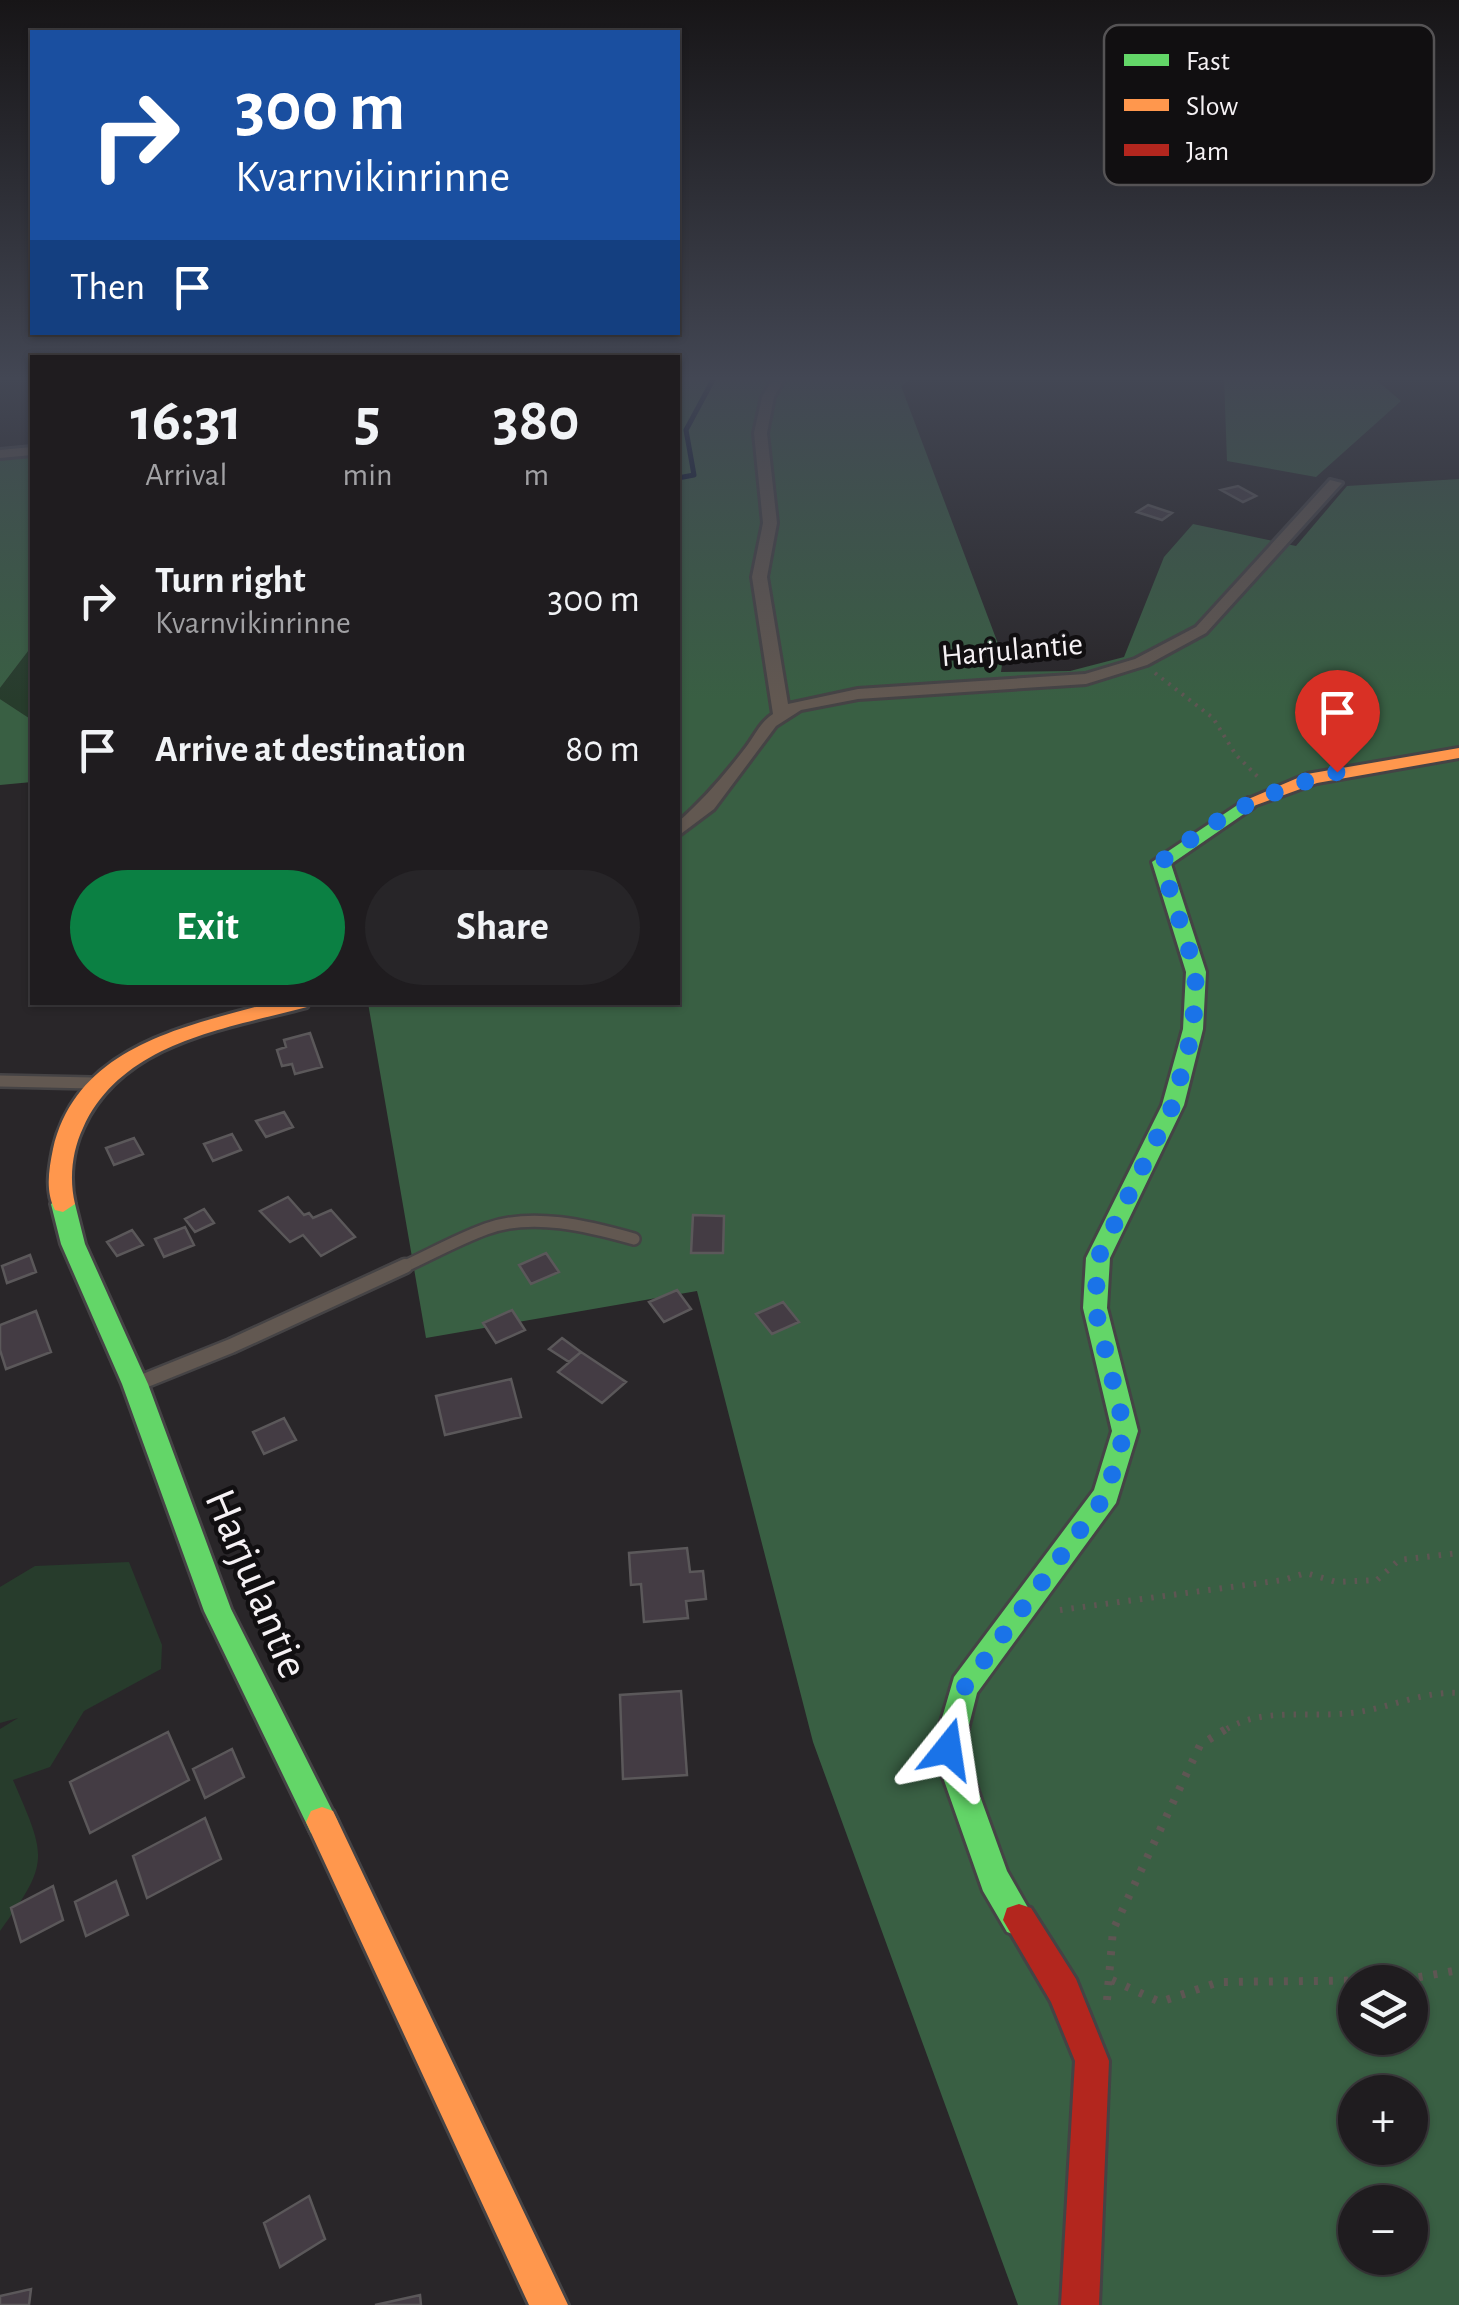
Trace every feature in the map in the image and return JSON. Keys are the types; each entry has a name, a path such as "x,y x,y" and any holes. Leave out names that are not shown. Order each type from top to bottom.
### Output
{"street":[{"path":"680,829 708,805 781,712 760,585 759,570 770,522 765,486"},
{"name":"Harjulantie","path":"781,712 858,694 1086,680 1141,662 1202,630 1331,486"},
{"path":"1080,2305 1092,2062 1064,1991 994,1880 948,1749 964,1688 1106,1495 1125,1431 1095,1308 1098,1258 1173,1105 1193,1030 1196,972 1161,862 1208,824 1271,790 1337,772 1430,762 1459,752"},
{"name":"Harjulantie","path":"290,1005 148,1047 96,1084 73,1119 64,1148 60,1194 73,1244 135,1384 218,1611 549,2305"}],"lane":[{"path":"0,1080 96,1084"},
{"path":"135,1384 231,1346 488,1228 523,1220 554,1220 585,1224 634,1239"}],"path":[{"path":"1141,662 1213,718 1236,755 1271,790"},
{"path":"1016,1616 1283,1580 1306,1573 1336,1582 1378,1580 1398,1560 1459,1553"},
{"path":"1104,2012 1112,1980 1114,1930 1200,1745 1246,1716 1354,1712 1434,1692 1459,1693"},
{"path":"1112,1980 1160,2002 1219,1982 1402,1980 1459,1970"}],"green space":[{"path":"0,486 30,486 30,649 0,688"},
{"path":"680,486 938,486 1003,657 1001,672 1070,671 1124,657 1164,557 1193,524 1296,546 1347,486 1459,486 1459,2305 1018,2305 813,1742 697,1291 426,1338 368,1005 680,1005"},
{"path":"30,649 30,719 0,699 0,688"},
{"path":"0,699 30,719 30,782 0,785"},
{"path":"129,1562 162,1645 161,1669 84,1711 50,1767 13,1780 32,1826 38,1858 28,1889 0,1931 0,1729 18,1718 0,1723 0,1587 35,1566"}],"building":[{"path":"1238,486 1256,496 1243,502 1221,490"},
{"path":"1148,505 1172,513 1162,520 1137,512"},
{"path":"310,1033 322,1067 295,1074 292,1064 282,1066 277,1050 286,1047 284,1040"},
{"path":"284,1112 293,1127 266,1137 256,1121"},
{"path":"232,1134 241,1150 213,1161 204,1144"},
{"path":"134,1138 143,1154 114,1165 106,1148"},
{"path":"288,1197 304,1215 309,1213 313,1218 331,1210 355,1237 321,1256 303,1235 290,1242 260,1211"},
{"path":"204,1209 214,1223 195,1232 185,1219"},
{"path":"693,1215 724,1216 723,1253 691,1253"},
{"path":"185,1227 194,1245 164,1257 155,1239"},
{"path":"132,1230 143,1245 117,1256 107,1242"},
{"path":"546,1253 559,1272 531,1284 519,1265"},
{"path":"30,1255 36,1272 7,1283 2,1266"},
{"path":"677,1290 691,1309 664,1322 649,1302"},
{"path":"783,1302 799,1322 772,1334 756,1314"},
{"path":"512,1310 525,1330 496,1343 483,1323"},
{"path":"36,1311 51,1352 6,1369 0,1350 0,1325"},
{"path":"562,1338 581,1352 569,1362 549,1349"},
{"path":"581,1352 626,1382 602,1403 558,1372"},
{"path":"511,1379 521,1417 445,1435 436,1396"},
{"path":"284,1418 296,1440 264,1454 253,1432"},
{"path":"687,1548 690,1572 703,1571 706,1599 686,1601 688,1618 644,1622 641,1584 631,1585 629,1553"},
{"path":"681,1691 687,1775 623,1779 620,1695"},
{"path":"168,1732 189,1780 90,1833 70,1782"},
{"path":"232,1749 244,1777 205,1798 193,1769"},
{"path":"205,1818 221,1859 147,1898 133,1856"},
{"path":"116,1881 128,1915 86,1936 75,1902"},
{"path":"53,1886 63,1920 21,1942 11,1908"},
{"path":"309,2196 325,2239 280,2267 264,2223"},
{"path":"31,2289 29,2305 0,2305 0,2296"},
{"path":"420,2295 421,2305 375,2305"}],"traffic: fast":[{"path":"1019,1920 994,1880 948,1749 964,1687 1106,1495 1125,1431 1095,1308 1098,1258 1173,1105 1193,1029 1196,972 1161,862 1248,803"},
{"path":"63,1204 73,1244 135,1384 218,1611 322,1822"}],"traffic: slow":[{"path":"1248,803 1313,778 1459,753"},
{"path":"63,1204 61,1170 68,1135 83,1102 105,1077 132,1057 164,1042 289,1005"},
{"path":"322,1822 549,2305"}],"traffic: jam":[{"path":"1019,1920 1064,1991 1092,2061 1080,2305"}],"route":[{"path":"948,1749 964,1688 1106,1495 1125,1431 1095,1308 1098,1258 1173,1105 1193,1030 1196,972 1161,862 1208,824 1271,790 1337,772"}]}
